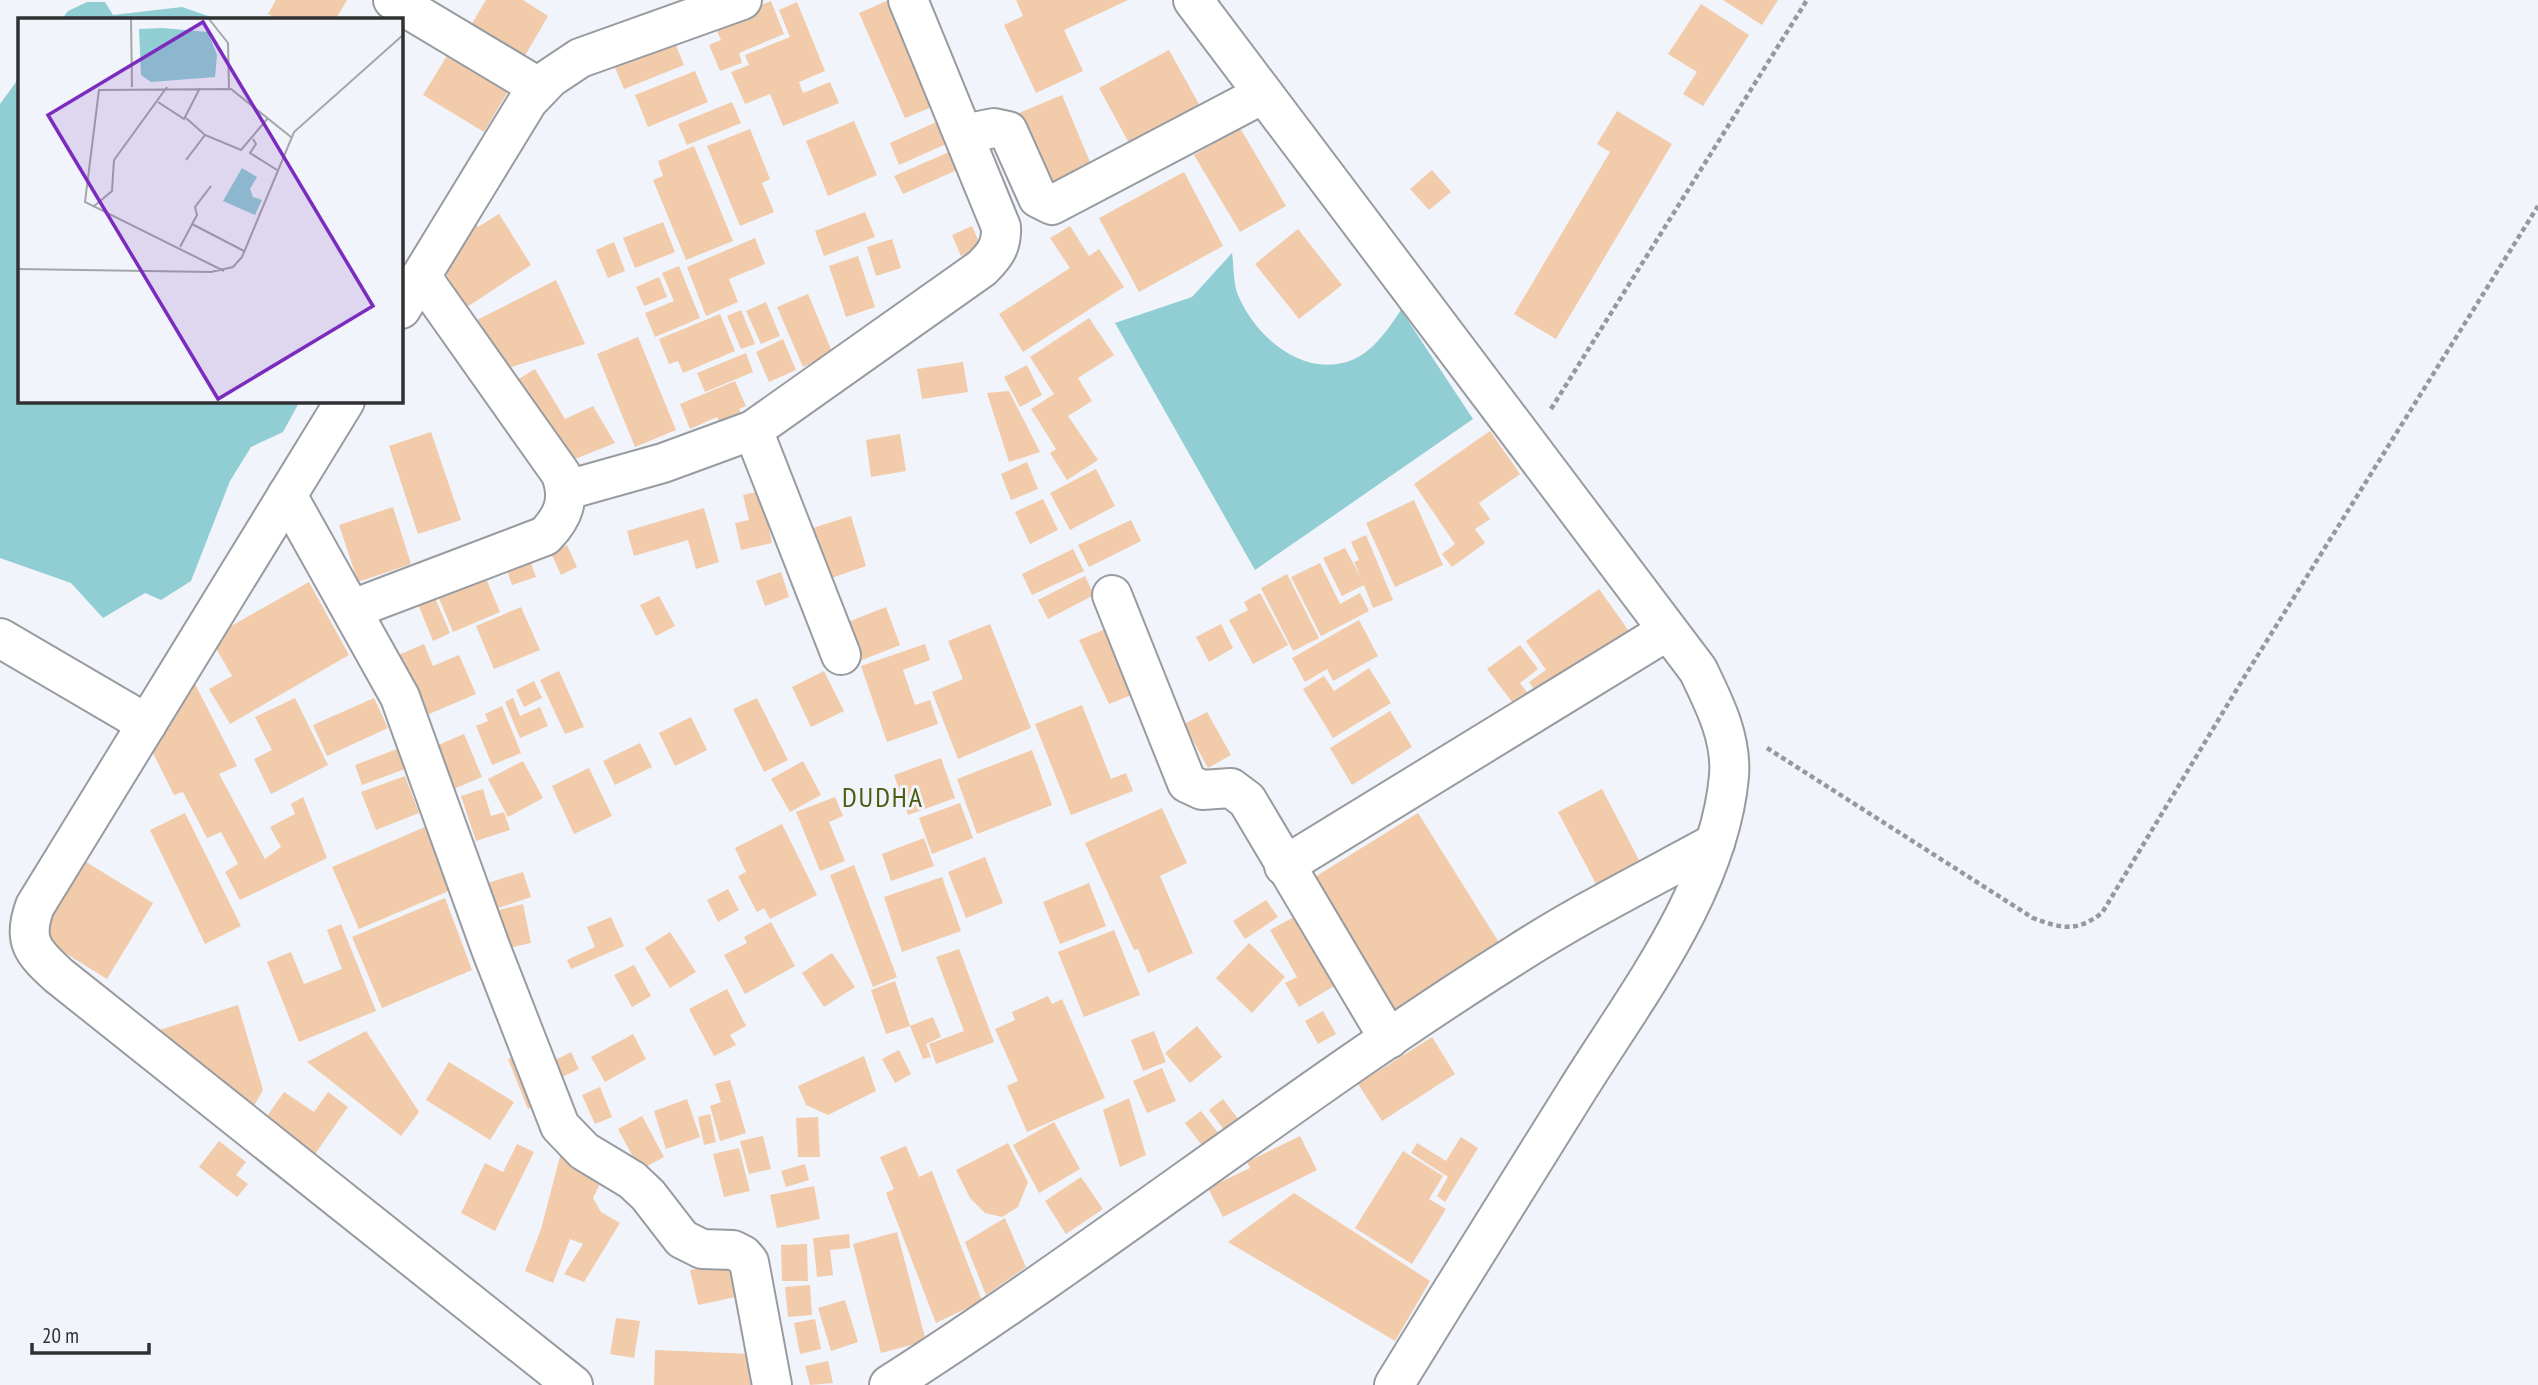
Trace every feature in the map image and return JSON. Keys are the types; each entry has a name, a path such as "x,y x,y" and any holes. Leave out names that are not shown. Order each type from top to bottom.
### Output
{"street":[{"path":"393,0 540,88"},
{"path":"402,307 528,101 540,88 580,58 742,0"},
{"path":"566,489 663,463 753,430 982,268 996,254 1002,242 1001,227 908,0"},
{"path":"1194,0 1698,670 1722,719 1729,772 1716,843 1676,931 1394,1385"},
{"path":"964,134 994,128 1008,131 1038,198 1052,205 1263,94"},
{"path":"353,609 545,536 558,522 565,509 566,489 561,474 421,276"},
{"path":"344,402 35,906 28,934 33,949 58,975 573,1385"},
{"path":"753,430 841,654"},
{"path":"287,495 400,697 491,949 561,1126 584,1151 632,1180 648,1195 682,1239 702,1249 723,1249 743,1255 749,1262 772,1385"},
{"path":"1112,595 1187,783 1202,790 1231,788 1240,793 1389,1039"},
{"path":"1284,866 1667,631"},
{"path":"0,638 147,724"},
{"path":"889,1385 992,1319 1389,1039 1517,954 1716,843"}],"path":[{"path":"1528,445 1807,0"},
{"path":"1722,719 2033,918 2056,927 2085,926 2102,913 2243,679 2538,206"}],"water":[{"path":"87,2 105,2 113,15 182,7 214,18 63,18 68,11"},
{"path":"18,79 18,402 299,402 283,432 251,447 230,481 191,581 161,600 145,593 103,618 71,583 0,558 0,104"},
{"path":"1232,253 1236,290 1246,311 1269,339 1284,351 1316,364 1352,360 1374,345 1401,310 1473,419 1255,570 1115,323 1192,297"}],"building":[{"path":"276,0 347,0 337,18 275,18 268,14"},
{"path":"486,0 523,0 548,16 519,66 465,35"},
{"path":"889,0 896,0 942,103 905,118 859,13"},
{"path":"1016,0 1128,0 1064,30 1083,71 1036,93 1004,25 1023,16"},
{"path":"1723,0 1778,0 1762,25"},
{"path":"771,1 784,34 739,53 742,63 720,71 709,45 721,40 714,24"},
{"path":"797,2 825,71 799,82 803,93 830,82 839,103 783,126 770,94 745,104 731,72 749,65 745,55 790,37 779,10"},
{"path":"1701,4 1749,35 1703,106 1683,94 1697,72 1668,54"},
{"path":"671,33 684,65 624,89 611,58"},
{"path":"453,46 513,83 484,132 423,95"},
{"path":"1169,50 1205,115 1135,154 1099,88"},
{"path":"695,71 708,102 648,127 635,95"},
{"path":"1062,95 1095,174 1046,195 1012,116"},
{"path":"732,102 741,123 687,145 678,124"},
{"path":"1617,111 1672,144 1556,339 1514,314 1610,152 1597,144"},
{"path":"945,118 955,140 899,165 890,143"},
{"path":"854,121 877,175 828,196 806,141"},
{"path":"1240,128 1286,206 1240,232 1194,155"},
{"path":"750,129 770,179 762,183 774,212 740,226 707,146"},
{"path":"694,146 733,241 686,260 653,180 663,176 658,161"},
{"path":"949,152 957,170 903,194 894,176"},
{"path":"1432,170 1451,192 1429,210 1410,189"},
{"path":"1184,172 1223,246 1139,292 1099,218"},
{"path":"865,212 875,237 824,256 815,231"},
{"path":"499,214 531,265 467,307 438,262 464,245 456,233 474,221 478,227"},
{"path":"663,222 675,252 635,268 623,238"},
{"path":"972,226 981,247 961,256 952,235"},
{"path":"1070,226 1089,256 1099,249 1124,287 1023,352 999,314 1070,268 1050,238"},
{"path":"1298,229 1342,285 1299,319 1255,264"},
{"path":"755,238 765,264 729,279 738,302 706,316 687,267"},
{"path":"892,239 901,268 876,276 867,247"},
{"path":"614,242 625,271 608,278 596,250"},
{"path":"858,256 875,307 846,317 829,266"},
{"path":"679,266 700,318 655,337 645,313 674,301 662,273"},
{"path":"659,277 667,297 644,306 636,287"},
{"path":"556,280 585,344 502,370 477,320"},
{"path":"808,294 833,354 803,367 777,307"},
{"path":"766,302 780,336 761,344 746,311"},
{"path":"741,310 755,344 741,349 727,316"},
{"path":"720,314 735,351 683,373 678,361 669,364 659,339"},
{"path":"1089,318 1114,355 1078,378 1092,401 1068,416 1098,460 1067,480 1050,453 1056,449 1031,409 1054,394 1030,357"},
{"path":"638,337 676,430 635,447 597,354"},
{"path":"783,339 796,370 769,382 756,352"},
{"path":"746,353 753,372 705,392 697,373"},
{"path":"963,362 968,392 922,399 917,369"},
{"path":"1027,365 1042,395 1020,407 1004,377"},
{"path":"535,369 565,419 593,406 615,443 565,463 517,380"},
{"path":"735,381 746,406 739,409 744,419 722,428 717,417 690,429 680,404"},
{"path":"1009,391 1040,452 1009,462 987,393"},
{"path":"1490,431 1520,474 1479,503 1490,519 1475,529 1485,543 1452,567 1442,554 1455,544 1414,484"},
{"path":"431,432 461,520 418,534 389,446"},
{"path":"900,434 906,471 871,477 866,440"},
{"path":"1027,462 1038,489 1011,500 1001,474"},
{"path":"1096,469 1115,506 1070,530 1050,493"},
{"path":"761,491 772,543 741,550 735,523 749,520 743,495"},
{"path":"1043,499 1058,530 1030,544 1015,512"},
{"path":"1414,500 1443,565 1395,587 1366,523"},
{"path":"393,507 411,564 358,582 339,525"},
{"path":"704,508 719,562 696,569 688,540 634,556 627,531"},
{"path":"851,516 866,566 817,583 800,532"},
{"path":"1131,520 1141,541 1089,567 1078,545"},
{"path":"1366,535 1393,600 1373,608 1364,585 1342,596 1323,558 1345,548 1361,578 1354,562 1359,560 1351,542"},
{"path":"567,545 577,567 561,575 551,553"},
{"path":"1073,549 1084,571 1032,595 1022,574"},
{"path":"527,552 536,577 512,585 504,561"},
{"path":"1320,563 1340,604 1360,593 1369,611 1321,636 1291,577"},
{"path":"480,564 500,612 453,632 433,584"},
{"path":"781,572 789,597 765,606 756,581"},
{"path":"1287,574 1319,638 1293,651 1261,588"},
{"path":"1085,576 1094,595 1048,619 1038,600"},
{"path":"309,582 349,655 230,724 209,689 232,676 210,638"},
{"path":"429,584 450,633 433,641 413,592"},
{"path":"1599,589 1631,634 1540,698 1529,682 1546,670 1526,641"},
{"path":"1260,593 1288,645 1253,664 1229,620 1248,610 1244,602"},
{"path":"659,596 675,626 656,636 640,605"},
{"path":"521,607 540,650 494,669 476,626"},
{"path":"886,607 900,645 862,660 848,622"},
{"path":"1359,620 1378,656 1333,681 1327,669 1305,682 1292,658"},
{"path":"990,624 1031,728 958,759 932,692 963,679 948,641"},
{"path":"1221,624 1233,648 1209,662 1196,637"},
{"path":"1113,626 1139,692 1109,704 1079,640"},
{"path":"424,644 433,666 459,655 476,694 415,720 389,659"},
{"path":"925,644 930,660 903,670 915,705 930,700 938,724 887,742 861,666"},
{"path":"1520,645 1538,669 1520,683 1533,700 1519,711 1487,669"},
{"path":"1369,668 1391,703 1333,738 1303,689 1324,676 1334,691"},
{"path":"559,671 584,727 565,734 540,680"},
{"path":"824,671 844,711 811,727 792,687"},
{"path":"534,681 542,698 524,707 516,690"},
{"path":"194,682 237,766 219,774 265,859 281,847 270,827 295,814 291,804 303,797 327,858 240,900 225,872 238,864 221,832 207,838 183,792 174,795 145,737"},
{"path":"295,698 328,765 271,794 254,759 272,750 255,717"},
{"path":"374,698 388,728 327,756 313,725"},
{"path":"513,698 520,716 540,707 548,726 520,738 505,702"},
{"path":"757,698 788,760 764,772 733,709"},
{"path":"1082,705 1111,779 1126,773 1133,791 1071,815 1035,724"},
{"path":"502,706 521,753 492,765 476,726 488,721 485,714"},
{"path":"1390,711 1412,747 1352,785 1330,748"},
{"path":"1207,712 1231,755 1208,768 1184,724"},
{"path":"691,717 707,750 675,766 659,733"},
{"path":"464,734 482,777 449,791 431,748"},
{"path":"640,743 652,767 615,785 603,761"},
{"path":"397,749 405,769 362,785 355,765"},
{"path":"1032,750 1052,805 977,834 957,779"},
{"path":"941,758 955,798 908,815 894,775"},
{"path":"523,761 543,798 508,817 488,779"},
{"path":"803,761 821,795 790,812 771,779"},
{"path":"589,768 612,816 574,834 552,786"},
{"path":"405,776 419,813 376,830 361,792"},
{"path":"483,789 491,816 504,812 510,830 476,841 461,796"},
{"path":"1602,789 1639,860 1596,884 1558,812"},
{"path":"835,797 843,816 829,822 845,861 820,871 796,812"},
{"path":"960,803 973,838 932,854 919,818"},
{"path":"1162,808 1187,863 1160,876 1193,953 1148,973 1138,949 1134,950 1085,843"},
{"path":"185,813 241,926 205,944 150,830"},
{"path":"1418,813 1503,949 1388,1021 1302,885"},
{"path":"432,824 458,887 359,929 332,867"},
{"path":"782,824 817,895 770,919 764,908 757,912 738,876 746,872 735,848"},
{"path":"924,838 934,866 891,881 882,854"},
{"path":"73,854 153,903 107,979 36,935"},
{"path":"985,857 1003,903 966,918 948,872"},
{"path":"854,865 897,977 873,987 830,875"},
{"path":"523,872 531,897 483,913 475,887"},
{"path":"942,877 961,931 902,952 884,897"},
{"path":"1089,883 1106,926 1060,944 1043,902"},
{"path":"728,889 739,910 718,922 707,900"},
{"path":"445,898 472,970 382,1008 352,937"},
{"path":"1266,900 1278,917 1245,939 1233,921"},
{"path":"523,904 531,943 499,950 490,912"},
{"path":"611,917 624,946 571,969 567,960 595,947 587,927"},
{"path":"1294,917 1320,963 1328,959 1341,982 1299,1007 1285,983 1297,977 1270,930"},
{"path":"771,922 795,966 745,994 724,955 747,943 744,937"},
{"path":"341,924 376,1011 299,1042 267,962 291,952 304,984 342,969 327,930"},
{"path":"1114,930 1140,995 1084,1017 1058,952"},
{"path":"670,932 696,972 670,988 645,948"},
{"path":"1249,943 1285,977 1252,1013 1216,978"},
{"path":"959,949 994,1042 936,1064 929,1044 964,1031 936,957"},
{"path":"832,953 855,987 824,1007 802,973"},
{"path":"634,965 651,996 632,1007 614,975"},
{"path":"895,981 910,1026 886,1034 871,990"},
{"path":"727,989 746,1026 730,1035 736,1045 714,1056 689,1009"},
{"path":"1048,996 1052,1004 1062,999 1105,1098 1027,1132 1007,1086 1018,1081 995,1029 1015,1020 1012,1012"},
{"path":"238,1005 263,1090 252,1109 144,1035"},
{"path":"1323,1011 1336,1034 1318,1044 1305,1021"},
{"path":"933,1017 941,1037 926,1044 931,1057 923,1059 910,1026"},
{"path":"1197,1026 1222,1057 1190,1083 1165,1053"},
{"path":"366,1031 419,1112 401,1136 307,1062"},
{"path":"1154,1031 1166,1062 1143,1071 1131,1040"},
{"path":"633,1034 646,1059 605,1082 591,1057"},
{"path":"1432,1037 1455,1074 1382,1121 1358,1084"},
{"path":"899,1050 911,1074 895,1083 882,1059"},
{"path":"527,1052 546,1102 528,1109 508,1059"},
{"path":"571,1052 579,1069 552,1082 544,1066"},
{"path":"864,1056 876,1091 828,1115 806,1105 798,1086"},
{"path":"449,1062 514,1102 490,1140 426,1100"},
{"path":"1162,1068 1176,1101 1147,1113 1133,1081"},
{"path":"730,1080 746,1133 720,1141 710,1106 721,1102 715,1084"},
{"path":"600,1087 612,1117 595,1124 582,1095"},
{"path":"284,1092 314,1112 328,1092 348,1107 308,1164 258,1129"},
{"path":"1129,1098 1146,1155 1120,1167 1103,1110"},
{"path":"687,1099 700,1137 666,1149 654,1111"},
{"path":"1223,1099 1239,1120 1225,1131 1209,1110"},
{"path":"1201,1111 1220,1135 1204,1148 1185,1123"},
{"path":"710,1114 716,1142 704,1145 698,1117"},
{"path":"642,1116 664,1157 640,1170 618,1129"},
{"path":"818,1117 820,1157 798,1157 796,1118"},
{"path":"1054,1122 1080,1169 1039,1193 1013,1145"},
{"path":"763,1136 771,1169 749,1174 740,1141"},
{"path":"1300,1136 1317,1170 1223,1217 1208,1188 1250,1168 1247,1162"},
{"path":"1461,1137 1478,1148 1445,1202 1437,1196 1448,1177 1411,1153 1417,1143 1446,1161"},
{"path":"219,1141 246,1162 236,1175 248,1184 237,1197 199,1167"},
{"path":"1008,1143 1028,1182 1018,1207 1002,1217 985,1213 970,1198 956,1170"},
{"path":"517,1144 534,1152 495,1231 461,1213 485,1163 503,1172"},
{"path":"563,1145 607,1170 593,1198 601,1212 620,1223 584,1282 564,1274 583,1244 570,1239 553,1283 525,1271 541,1229"},
{"path":"906,1146 919,1177 932,1171 982,1301 936,1323 886,1193 894,1189 880,1157"},
{"path":"739,1148 750,1191 724,1197 713,1154"},
{"path":"1403,1151 1443,1176 1429,1199 1446,1209 1412,1264 1355,1228"},
{"path":"805,1164 809,1180 786,1187 781,1171"},
{"path":"1081,1177 1103,1209 1066,1234 1045,1201"},
{"path":"814,1186 820,1219 777,1228 770,1195"},
{"path":"1294,1193 1430,1281 1395,1341 1228,1242"},
{"path":"1005,1218 1026,1267 986,1295 965,1242"},
{"path":"897,1232 926,1341 881,1353 853,1244"},
{"path":"849,1234 850,1248 830,1250 833,1275 817,1277 813,1238"},
{"path":"807,1244 808,1281 782,1281 781,1245"},
{"path":"738,1260 745,1295 698,1305 690,1270"},
{"path":"810,1285 812,1315 788,1317 785,1287"},
{"path":"845,1300 858,1342 831,1351 818,1308"},
{"path":"616,1318 640,1321 634,1358 610,1354"},
{"path":"815,1319 821,1349 800,1354 794,1323"},
{"path":"655,1350 752,1354 751,1385 654,1385"},
{"path":"828,1361 833,1383 810,1385 805,1366"}],"district":[{"name":"DUDHA","path":"883,797"}]}
